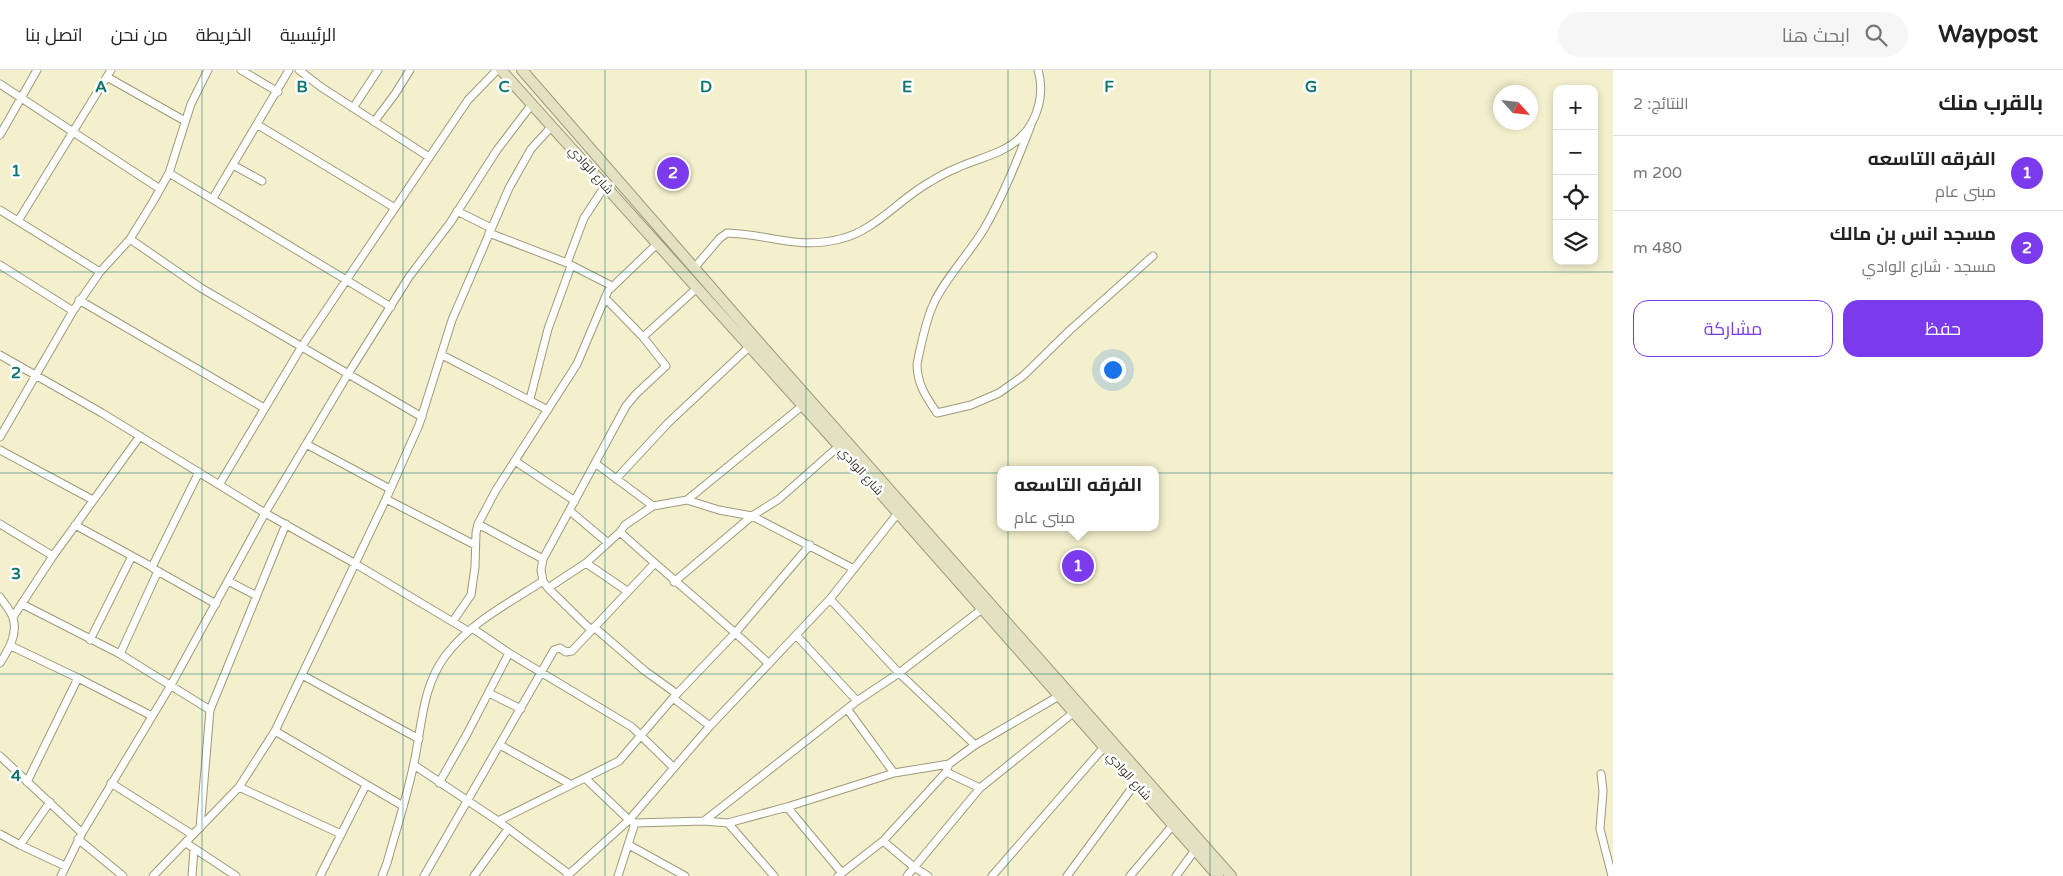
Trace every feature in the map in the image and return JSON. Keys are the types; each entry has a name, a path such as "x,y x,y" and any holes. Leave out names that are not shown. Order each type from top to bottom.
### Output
{"main road":[{"name":"شارع الوادي","path":"501,70 898,512 908,518 1139,779 1231,876"},
{"name":"شارع الوادي","path":"522,70 696,267 908,518 982,609 1104,747 1139,779 1173,825 1218,876"}],"street":[{"path":"0,135 37,70"},
{"path":"18,221 112,70"},
{"path":"0,437 79,300 100,272 130,239 160,189 169,173 191,104 208,70"},
{"path":"241,70 278,92"},
{"path":"213,198 278,92 289,70"},
{"path":"298,70 429,158"},
{"path":"353,108 378,70"},
{"path":"374,122 410,70"},
{"path":"219,485 302,346 468,100 497,70"},
{"path":"1038,70 1041,90 1038,109 1016,164 988,221 932,306 917,364 917,373 918,382 937,413 971,405 999,393 1023,376 1070,330 1154,256"},
{"path":"107,77 185,121"},
{"path":"0,84 160,189"},
{"path":"61,876 80,836 171,685 265,513 348,374 420,262 458,211 497,150 532,104"},
{"path":"258,125 395,208"},
{"path":"696,267 720,238 727,233 789,243 818,243 842,239 861,231 928,183 956,168 1002,150 1021,138 1031,125"},
{"path":"153,876 239,787 274,731 386,499 422,417 460,301 518,169 535,144 552,126"},
{"path":"233,165 262,181"},
{"path":"169,173 391,307"},
{"path":"530,398 548,329 584,218 605,186"},
{"path":"0,210 100,272"},
{"path":"458,211 490,231 569,264 612,286"},
{"path":"130,239 201,288 422,417"},
{"path":"453,621 465,605 473,587 478,524 496,490 577,364 612,286 657,244"},
{"path":"0,265 73,311"},
{"path":"643,337 697,288"},
{"path":"605,298 643,337 665,364 665,368 631,399 543,559 541,570 543,581 548,588 592,629 710,726"},
{"path":"79,300 264,408"},
{"path":"616,479 668,423 750,347"},
{"path":"0,355 140,436 265,513 542,672 641,735 673,767"},
{"path":"442,355 530,398 548,410"},
{"path":"687,500 802,406"},
{"path":"13,617 53,556 140,436"},
{"path":"306,444 390,489"},
{"path":"674,582 752,516 778,499 839,446"},
{"path":"0,450 94,500"},
{"path":"515,461 575,501"},
{"path":"595,463 653,506"},
{"path":"120,654 155,569 199,472"},
{"path":"386,499 475,545"},
{"path":"548,588 586,563 620,532 628,522 653,506 687,500 719,510 752,516 854,569"},
{"path":"570,511 608,543"},
{"path":"414,765 498,821 568,875 632,822 673,767 830,599 898,512"},
{"path":"0,524 53,556"},
{"path":"200,828 210,710 286,524"},
{"path":"478,524 543,559"},
{"path":"75,525 216,604"},
{"path":"620,532 674,582 736,632 769,664"},
{"path":"498,821 619,761 675,696 736,632 810,545"},
{"path":"90,640 132,556"},
{"path":"586,563 627,591"},
{"path":"424,876 554,650 560,648 566,652 572,651 654,564"},
{"path":"228,581 255,596"},
{"path":"382,876 414,765 428,687 433,674 447,654 470,629 543,581"},
{"path":"0,597 13,617 14,633 11,646 0,663"},
{"path":"830,599 899,673 975,745"},
{"path":"22,604 120,654 210,710"},
{"path":"704,821 848,710 857,701 899,673 982,609"},
{"path":"796,635 857,701"},
{"path":"11,646 152,716"},
{"path":"439,783 509,653"},
{"path":"302,675 419,739"},
{"path":"27,782 78,678"},
{"path":"489,693 521,709"},
{"path":"585,778 632,822 704,821 728,823 787,807 894,773 949,764 975,745 1059,696"},
{"path":"848,710 894,773"},
{"path":"907,876 980,788 1074,712"},
{"path":"274,731 403,806"},
{"path":"500,745 570,784"},
{"path":"992,876 1104,747"},
{"path":"0,756 50,802 80,836 122,876"},
{"path":"787,807 840,874 883,841 946,772 949,764"},
{"path":"946,772 980,788"},
{"path":"1601,774 1603,791 1600,829 1612,876"},
{"path":"1067,876 1139,779"},
{"path":"111,783 193,836"},
{"path":"320,876 366,785"},
{"path":"239,787 341,834"},
{"path":"20,845 50,802"},
{"path":"618,876 629,845 632,822"},
{"path":"728,823 774,876"},
{"path":"1133,875 1173,825"},
{"path":"474,876 508,829"},
{"path":"1,837 65,866"},
{"path":"883,841 928,876"},
{"path":"186,843 236,876"},
{"path":"629,845 685,876"},
{"path":"192,876 194,849"},
{"path":"1176,876 1195,850"}],"place":[{"name":"مسجد انس بن مالك","path":"673,173"},
{"name":"الفرقه التاسعه","path":"1078,566"}]}
